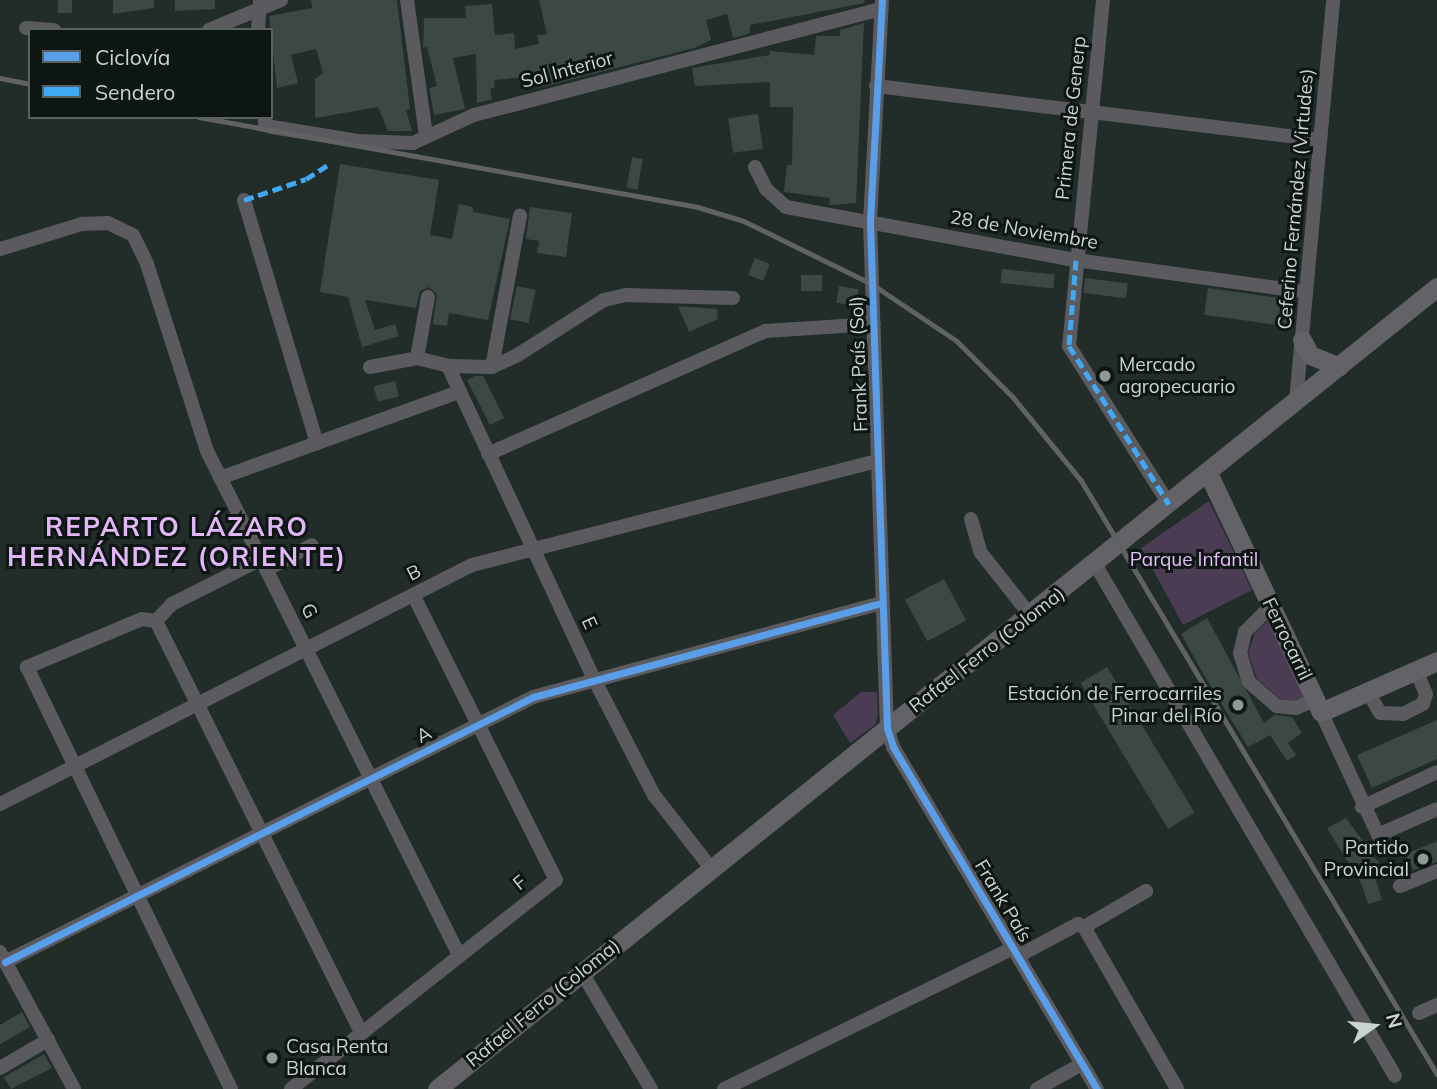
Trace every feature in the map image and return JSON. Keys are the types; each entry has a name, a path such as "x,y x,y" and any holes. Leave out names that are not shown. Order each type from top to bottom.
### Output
{"main road":[{"name":"Rafael Ferro (Coloma)","path":"437,1089 710,867 1031,615 1437,288"},
{"path":"1302,340 1310,355 1339,367"},
{"name":"Ferrocarril","path":"1208,473 1318,706"},
{"path":"1318,706 1368,692 1437,661"}],"street":[{"path":"213,28 259,4 281,0"},
{"path":"407,0 426,135"},
{"name":"Primera de Generp","path":"1103,0 1069,346 1169,505"},
{"name":"Ceferino Fernández (Virtudes)","path":"1296,401 1333,0"},
{"path":"258,28 259,4"},
{"name":"Sol Interior","path":"265,121 395,145 413,143 474,115 881,4"},
{"name":"Frank País (Sol)","path":"881,4 870,222 887,728"},
{"path":"876,86 1320,140"},
{"name":"28 de Noviembre","path":"755,167 766,188 786,207 1076,260 1306,292"},
{"path":"244,200 317,443"},
{"path":"492,367 520,216"},
{"name":"G","path":"0,249 82,224 108,223 134,235 220,478 459,955"},
{"path":"370,367 417,358 448,366 492,367 516,356 604,300 647,294 733,298"},
{"path":"417,358 428,297"},
{"path":"488,454 765,331 874,324"},
{"name":"E","path":"448,366 594,679 654,795 710,867"},
{"path":"220,478 457,387"},
{"name":"B","path":"0,804 472,565 534,552 878,461"},
{"path":"971,519 981,553 1031,615"},
{"path":"156,621 172,604 312,545"},
{"path":"1095,564 1395,1076"},
{"name":"F","path":"291,1089 360,1031 556,880 413,595"},
{"name":"A","path":"3,957 138,896 533,697 882,603"},
{"path":"1270,606 1245,632 1240,653 1249,682 1277,706 1318,706"},
{"path":"156,621 142,619 27,667 230,1089"},
{"path":"156,621 360,1031"},
{"path":"1368,692 1380,712 1403,714 1423,704 1426,694 1416,670"},
{"name":"Ferrocarril","path":"1318,706 1362,807 1378,835 1437,809"},
{"name":"Frank País","path":"887,728 893,747 1097,1089"},
{"path":"1362,807 1437,772"},
{"path":"1400,887 1437,871"},
{"path":"1084,926 1146,891"},
{"path":"724,1089 1078,924 1084,926 1177,1089"},
{"path":"3,957 74,1089"},
{"path":"582,971 651,1089"},
{"path":"1419,1013 1437,1005"},
{"path":"0,1068 48,1040"},
{"path":"1037,1089 1082,1064"}],"green space":[{"name":"Parque Infantil","path":"1209,501 1252,590 1183,625 1141,548"},
{"path":"1269,619 1307,697 1292,703 1279,698 1257,679 1248,653 1255,633"},
{"path":"861,692 877,692 878,715 875,725 850,743 833,715"}],"building":[{"path":"58,0 72,0 72,13 58,13"},
{"path":"113,0 154,0 154,8 113,14"},
{"path":"175,0 215,0 215,9 175,11"},
{"path":"311,0 397,0 410,109 406,110 412,131 388,131 378,107 315,118 315,79 323,73 316,49 291,55 298,83 277,88 273,28 270,28 269,16 312,8"},
{"path":"539,0 864,0 865,3 750,25 750,33 733,38 727,14 706,20 711,40 694,48 538,88 534,76 494,80 495,87 490,89 492,99 477,103 476,54 453,58 465,109 434,115 429,88 437,86 427,47 423,48 424,18 466,18 465,6 492,4 495,35 514,33 515,49 539,44 537,35 547,34"},
{"path":"864,23 856,203 829,205 830,198 784,192 787,165 792,165 793,107 770,107 770,82 695,86 692,68 770,55 770,51 814,55 816,36 840,36 840,30"},
{"path":"758,114 763,149 733,153 728,118"},
{"path":"632,157 643,159 637,189 627,188"},
{"path":"340,164 439,180 430,235 452,239 459,204 473,207 473,212 510,219 488,320 449,313 447,326 433,324 437,294 429,287 420,291 416,308 365,300 375,330 395,324 399,336 362,347 348,297 320,292"},
{"path":"530,207 572,213 566,257 537,253 539,241 526,239"},
{"path":"755,258 770,264 763,281 748,275"},
{"path":"1002,269 1055,275 1053,288 1001,283"},
{"path":"801,275 822,275 822,291 801,291"},
{"path":"1085,278 1128,283 1126,298 1083,293"},
{"path":"517,286 536,290 529,323 510,319"},
{"path":"839,286 859,289 856,306 836,303"},
{"path":"1208,288 1290,300 1286,326 1204,315"},
{"path":"678,306 717,309 718,319 689,332"},
{"path":"483,376 504,418 490,425 467,380"},
{"path":"395,381 399,397 378,402 374,386"},
{"path":"944,579 966,620 927,641 905,600"},
{"path":"1207,618 1264,723 1275,715 1292,717 1302,733 1288,743 1296,755 1287,761 1270,735 1248,747 1181,634"},
{"path":"1107,667 1195,813 1168,829 1080,683"},
{"name":"Partido Provincial","path":"1437,720 1437,759 1372,788 1357,755"},
{"path":"1346,818 1379,863 1372,868 1382,900 1368,904 1362,885 1327,828"},
{"name":"Partido Provincial","path":"1437,841 1437,862 1413,870 1406,854"},
{"path":"22,1012 30,1027 0,1044 0,1025"},
{"path":"44,1054 52,1068 11,1089 4,1077"}],"railway":[{"path":"0,78 28,84"},
{"path":"210,119 698,207 744,221 872,284 957,341 1013,397 1081,480 1437,1074"}],"marked path":[{"path":"244,200 306,179 329,164"},
{"path":"1076,260 1069,346 1169,504"}],"cycle path":[{"path":"882,0 870,222 887,728 893,747 1097,1089"},
{"path":"5,962 533,697 882,603"}],"place":[{"name":"Mercado agropecuario","path":"1105,376"},
{"name":"Estación de Ferrocarriles Pinar del Río","path":"1238,705"},
{"name":"Partido Provincial","path":"1423,859"},
{"name":"Casa Renta Blanca","path":"272,1058"}],"district":[{"name":"REPARTO LÁZARO HERNÁNDEZ (ORIENTE)","path":"177,542"}]}
